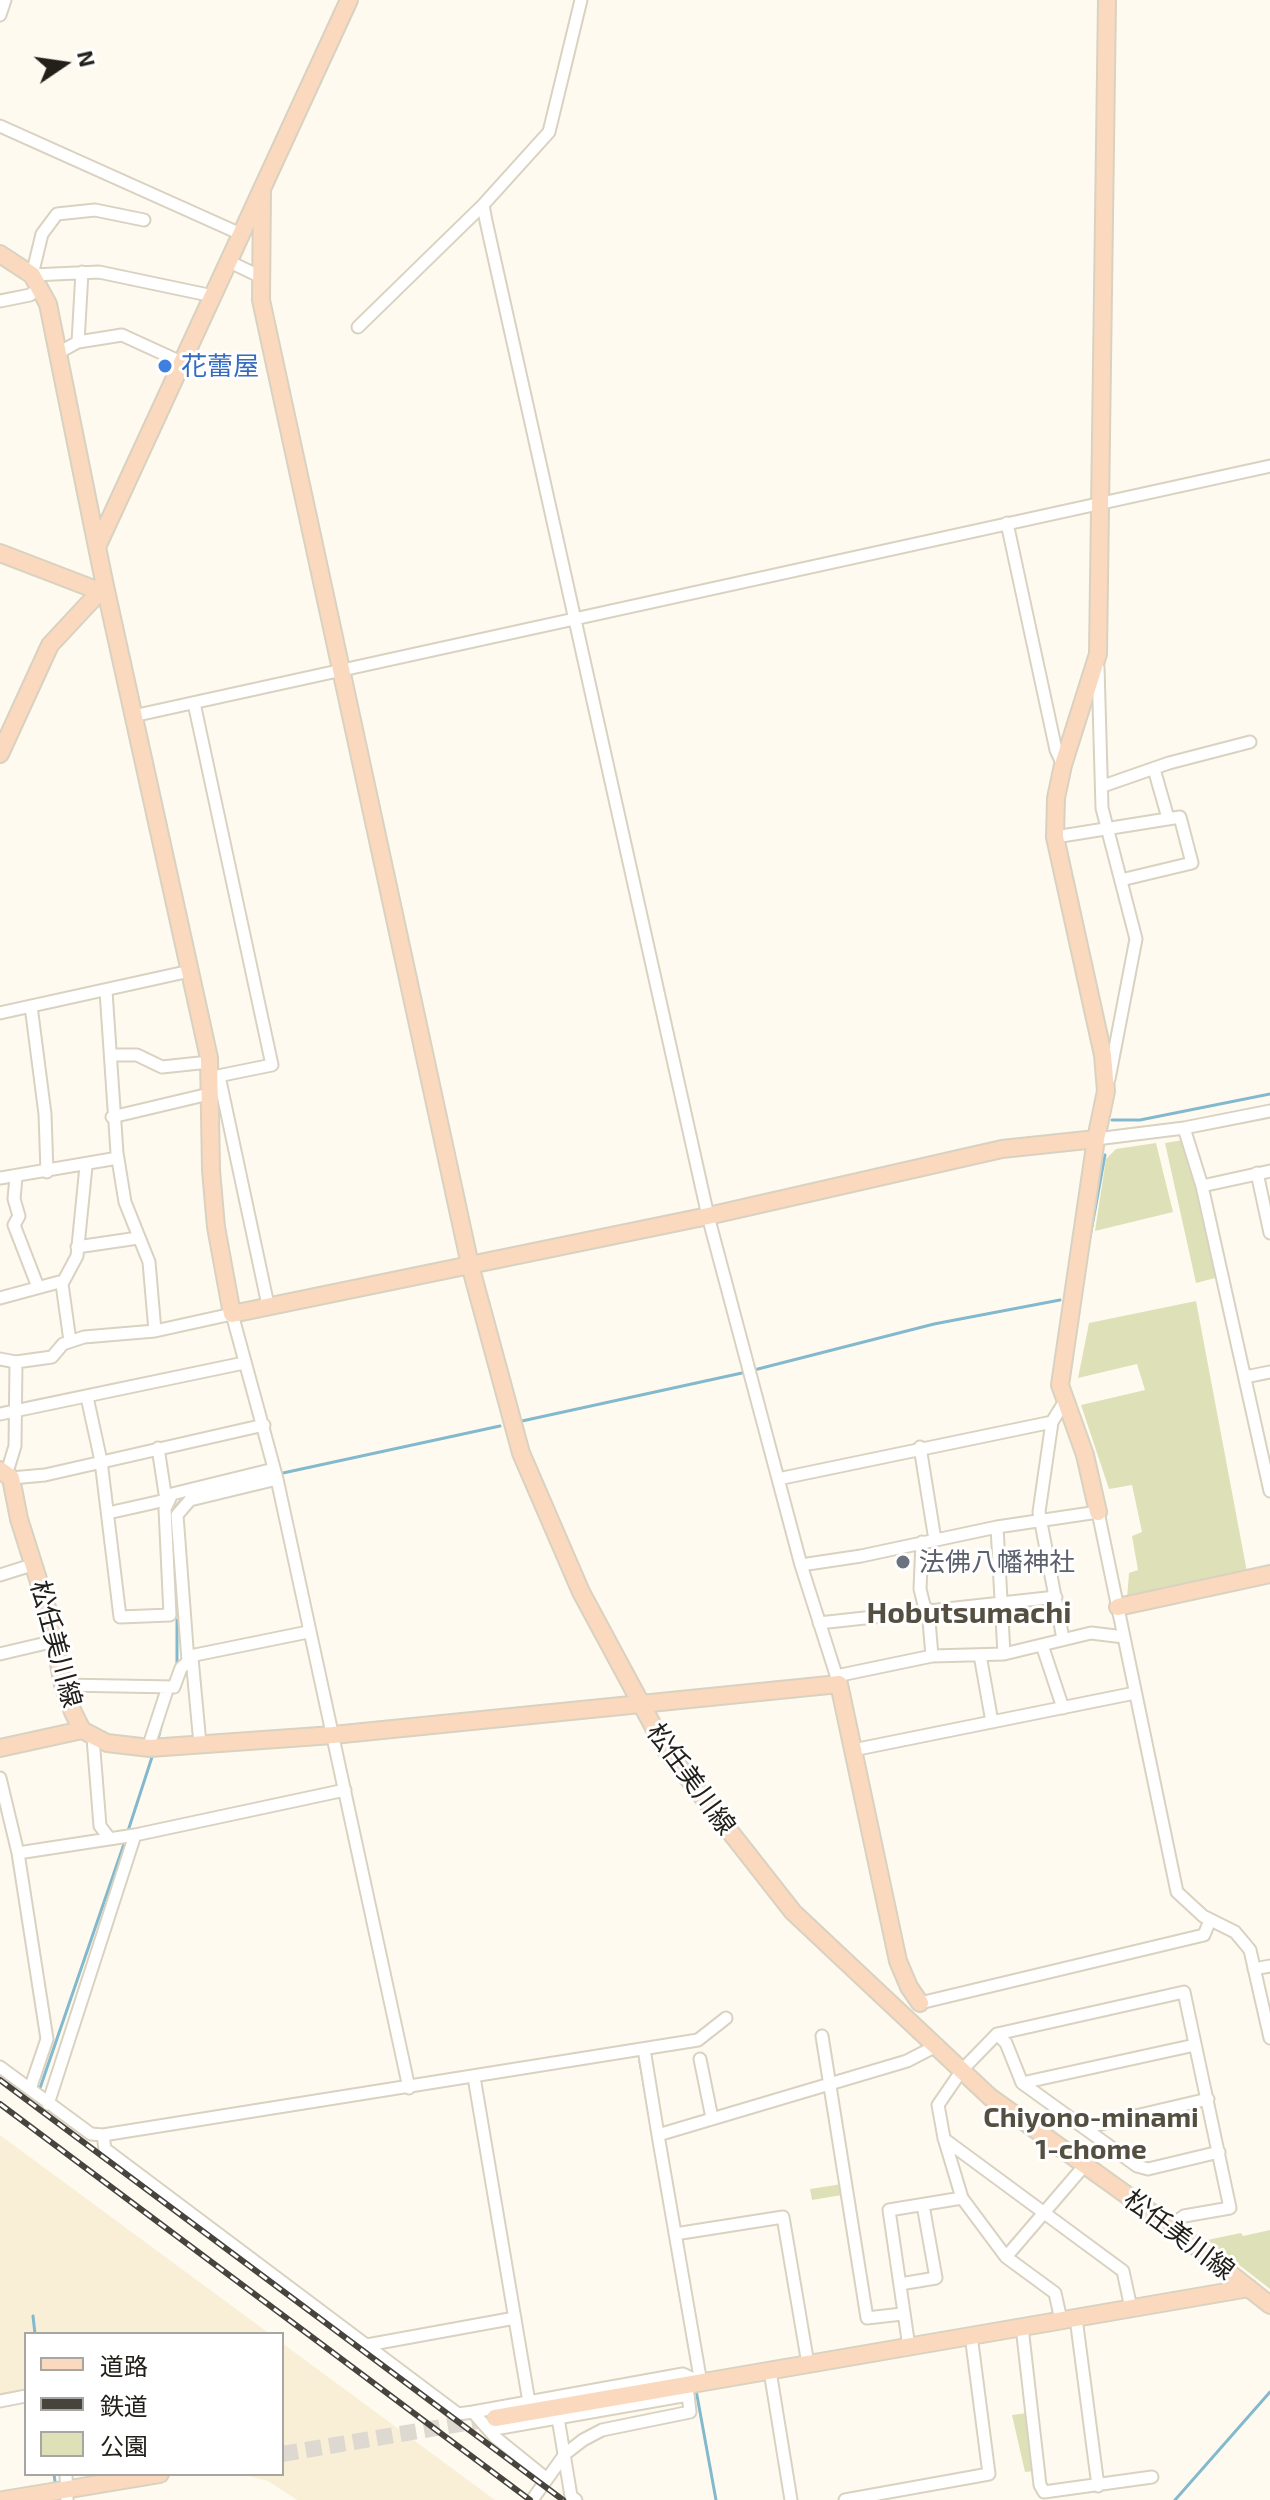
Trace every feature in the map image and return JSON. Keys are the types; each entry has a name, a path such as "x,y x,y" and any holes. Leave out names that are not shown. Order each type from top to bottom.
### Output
{"street":[{"path":"0,15 5,0"},
{"path":"97,547 349,0"},
{"path":"358,327 483,205 549,132 581,0"},
{"path":"1107,0 1098,654 1107,826 1136,939 1096,1139 1060,1385 1085,1455 1177,1892 1210,1920 1235,1932 1250,1950 1269,2033"},
{"path":"0,126 243,235"},
{"path":"262,190 261,300 470,1265 521,1453 581,1592 639,1705 837,1680 932,1656 1004,1654 1091,1633 1124,1637"},
{"path":"483,205 708,1216 801,1565 837,1680 898,1961 909,1987 920,2003 1204,1935 1210,1920"},
{"path":"0,301 30,295 36,281 42,234 57,214 95,210 144,220"},
{"path":"0,254 36,281 48,304 97,547 102,588 190,971 211,1077 268,1305"},
{"path":"230,262 259,276"},
{"path":"36,281 82,272 120,275 213,296"},
{"path":"78,342 82,272"},
{"path":"58,353 78,342 125,336 181,362"},
{"path":"133,716 1270,466"},
{"path":"1007,523 1056,750 1063,765"},
{"path":"0,553 102,588"},
{"path":"0,754 50,645 102,588"},
{"path":"1098,654 1063,765 1056,798 1055,837 1103,1055 1106,1091"},
{"path":"112,1117 211,1077 272,1065 194,703"},
{"path":"1103,786 1250,742"},
{"path":"1154,769 1168,818"},
{"path":"1055,837 1107,826 1180,817 1192,863 1121,880"},
{"path":"0,1013 190,971"},
{"path":"106,991 112,1117 125,1202 149,1262 155,1331"},
{"path":"31,1006 45,1114 47,1172"},
{"path":"111,1055 137,1055 162,1067 211,1077"},
{"path":"211,1077 216,1227 232,1314 264,1425 409,2088"},
{"path":"0,1359 16,1362 52,1357 70,1341 155,1331 268,1305 708,1216 1002,1149 1184,1128 1270,1111"},
{"path":"1184,1128 1202,1186 1270,1491"},
{"path":"0,1178 86,1166 118,1158"},
{"path":"70,1341 63,1281 77,1256 86,1166"},
{"path":"1202,1186 1270,1171"},
{"path":"1257,1173 1270,1233"},
{"path":"16,1177 14,1199 19,1216 14,1225 38,1287"},
{"path":"77,1247 138,1238"},
{"path":"0,1298 63,1281"},
{"path":"16,1362 15,1446 6,1473 45,1475 264,1425"},
{"path":"0,1414 244,1363"},
{"path":"1245,1377 1270,1372"},
{"path":"87,1397 101,1461 120,1617 177,1614"},
{"path":"1063,1639 1039,1512 1052,1422 1065,1401"},
{"path":"778,1479 920,1447 1052,1422"},
{"path":"920,1447 935,1540"},
{"path":"158,1448 177,1614 190,1659 200,1744"},
{"name":"松任美川線","path":"6,1473 35,1564 63,1685 88,1734 153,1748 333,1735 639,1705 666,1750 793,1912 848,1967 938,2045 990,2097 1170,2226 1270,2305"},
{"path":"108,1513 166,1500 179,1491 275,1474"},
{"path":"177,1614 177,1515 190,1500 275,1474"},
{"path":"801,1565 997,1527 1041,1523 1098,1512"},
{"path":"997,1527 1004,1654"},
{"path":"922,1542 920,1589 927,1609 932,1656"},
{"path":"0,1575 35,1564"},
{"path":"1118,1607 1270,1574"},
{"path":"819,1623 1056,1597"},
{"path":"63,1685 174,1687 181,1668 190,1659 308,1632"},
{"path":"0,1654 55,1641"},
{"path":"1042,1645 1063,1708"},
{"path":"980,1655 992,1722"},
{"path":"153,1748 168,1687"},
{"path":"853,1750 1135,1693"},
{"path":"0,1748 88,1734 100,1826 110,1839"},
{"path":"0,1778 18,1853 47,2039 30,2089"},
{"path":"18,1853 135,1835 345,1790"},
{"path":"48,2104 135,1835"},
{"path":"1254,1969 1270,1966"},
{"path":"1098,2486 1069,2319 1055,2293 1006,2257 962,2198 944,2138 938,2105 962,2070 997,2034 1184,1992 1230,2208 1184,2216 1170,2226"},
{"path":"0,2067 91,2134 103,2135 698,2040 726,2018"},
{"path":"997,2034 1006,2043 1022,2083 1137,2166 1148,2169 1219,2152"},
{"path":"822,2036 867,2318 902,2314"},
{"path":"658,2135 907,2061 938,2045"},
{"path":"1022,2083 1195,2045"},
{"path":"532,2500 565,2454 602,2430 690,2412 692,2388 675,2234 644,2049"},
{"path":"700,2059 712,2118"},
{"path":"474,2077 529,2402"},
{"path":"1084,2128 1208,2099"},
{"path":"103,2135 105,2149 458,2414 683,2374 692,2388"},
{"path":"944,2138 1123,2271 1131,2308"},
{"path":"1006,2257 1084,2166"},
{"path":"909,2347 889,2210 962,2198"},
{"path":"900,2284 936,2278 923,2205"},
{"path":"675,2234 783,2217 808,2364"},
{"path":"492,2424 558,2418 770,2371 1249,2288"},
{"path":"367,2345 515,2318"},
{"path":"1022,2327 1040,2485 1044,2492 1152,2477"},
{"path":"845,2500 989,2474 971,2335"},
{"path":"770,2371 791,2500"},
{"path":"492,2424 692,2388"},
{"path":"0,2401 24,2396"},
{"path":"473,2412 492,2424 547,2479"},
{"path":"558,2418 571,2496 576,2500"},
{"path":"3,2500 147,2476"}],"shaded area":[{"path":"0,2135 267,2332 24,2332 24,2390 0,2395"},
{"path":"284,2344 495,2500 297,2500 268,2481 249,2476 284,2476"}],"green space":[{"path":"1183,1140 1219,1277 1196,1283 1165,1143"},
{"path":"1156,1143 1173,1212 1095,1231 1106,1159 1116,1149"},
{"path":"1196,1301 1247,1572 1127,1598 1129,1573 1138,1570 1132,1536 1142,1532 1132,1485 1109,1489 1081,1405 1145,1390 1137,1364 1078,1378 1089,1323"},
{"path":"842,2184 842,2195 812,2200 810,2189"},
{"path":"1270,2230 1270,2289 1207,2240 1241,2233 1243,2236"},
{"path":"1027,2413 1035,2471 1025,2472 1012,2415"}],"waterway":[{"path":"1112,1120 1140,1120 1270,1094"},
{"path":"1090,1237 1105,1155"},
{"path":"754,1370 934,1324 1060,1300"},
{"path":"522,1421 742,1373"},
{"path":"283,1473 500,1426"},
{"path":"170,1522 173,1510 186,1495"},
{"path":"173,1569 176,1605"},
{"path":"177,1620 177,1667"},
{"path":"157,1743 162,1723"},
{"path":"127,1834 153,1754"},
{"path":"39,2091 125,1841"},
{"path":"640,2061 693,2369"},
{"path":"33,2316 35,2332"},
{"path":"696,2390 716,2500"},
{"path":"1175,2500 1270,2392"},
{"path":"54,2476 55,2482"}],"tunnel":[{"path":"284,2454 495,2418"}],"railway":[{"path":"0,2080 563,2500"},
{"path":"0,2104 530,2500"}],"place":[{"name":"花蕾屋","path":"165,366"},
{"name":"法佛八幡神社","path":"903,1562"}],"district":[{"name":"Hobutsumachi","path":"969,1613"},
{"name":"Chiyono-minami 1-chome","path":"1091,2134"}]}
